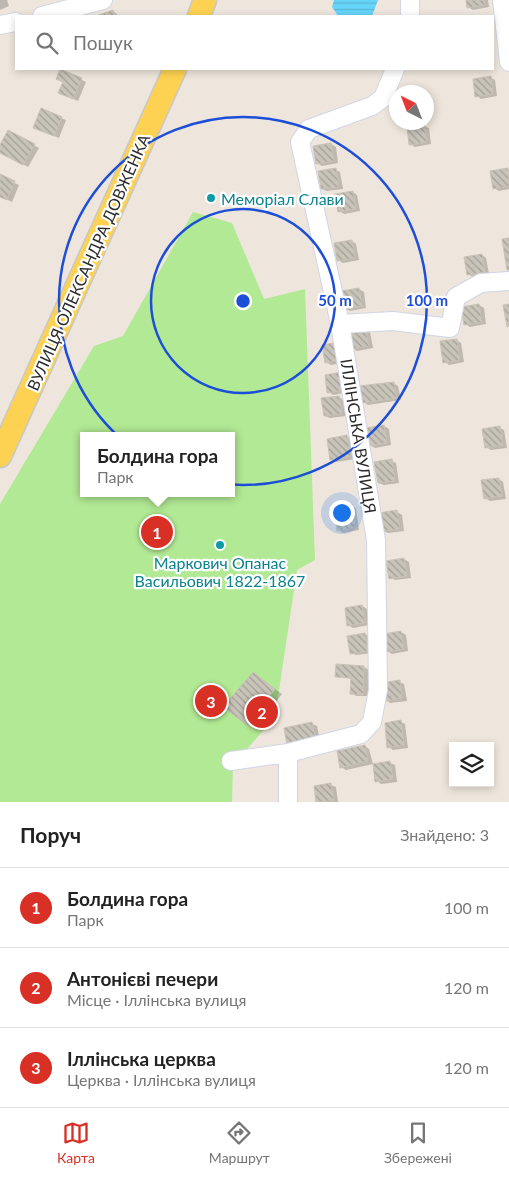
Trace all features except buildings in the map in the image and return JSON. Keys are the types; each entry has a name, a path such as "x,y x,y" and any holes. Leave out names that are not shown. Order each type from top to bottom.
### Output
{"main road":[{"path":"199,15 205,0"},
{"name":"ВУЛИЦЯ ОЛЕКСАНДРА ДОВЖЕНКА","path":"0,456 175,70"}],"street":[{"path":"46,15 104,0"},
{"path":"410,0 410,15"},
{"path":"502,0 509,62"},
{"path":"0,26 15,22"},
{"name":"ІЛЛІНСЬКА ВУЛИЦЯ","path":"231,761 288,753 361,734 372,722 378,690 376,540 340,324 300,142 310,130 372,106 383,98 395,70"},
{"path":"340,324 393,321 450,328 456,297 481,283 509,281"},
{"path":"288,753 288,802"}],"green space":[{"path":"193,212 232,223 264,299 305,289 315,560 297,570 275,717 233,765 232,802 0,802 0,504 94,346 123,336"}],"water":[{"path":"334,0 378,0 372,15 337,15 332,7"}],"place":[{"name":"Меморіал Слави","path":"211,198"},
{"name":"Болдина гора","path":"157,532"},
{"name":"Маркович Опанас Васильович 1822-1867","path":"220,545"},
{"name":"Іллінська церква","path":"211,701"},
{"name":"Антонієві печери","path":"262,712"}]}
